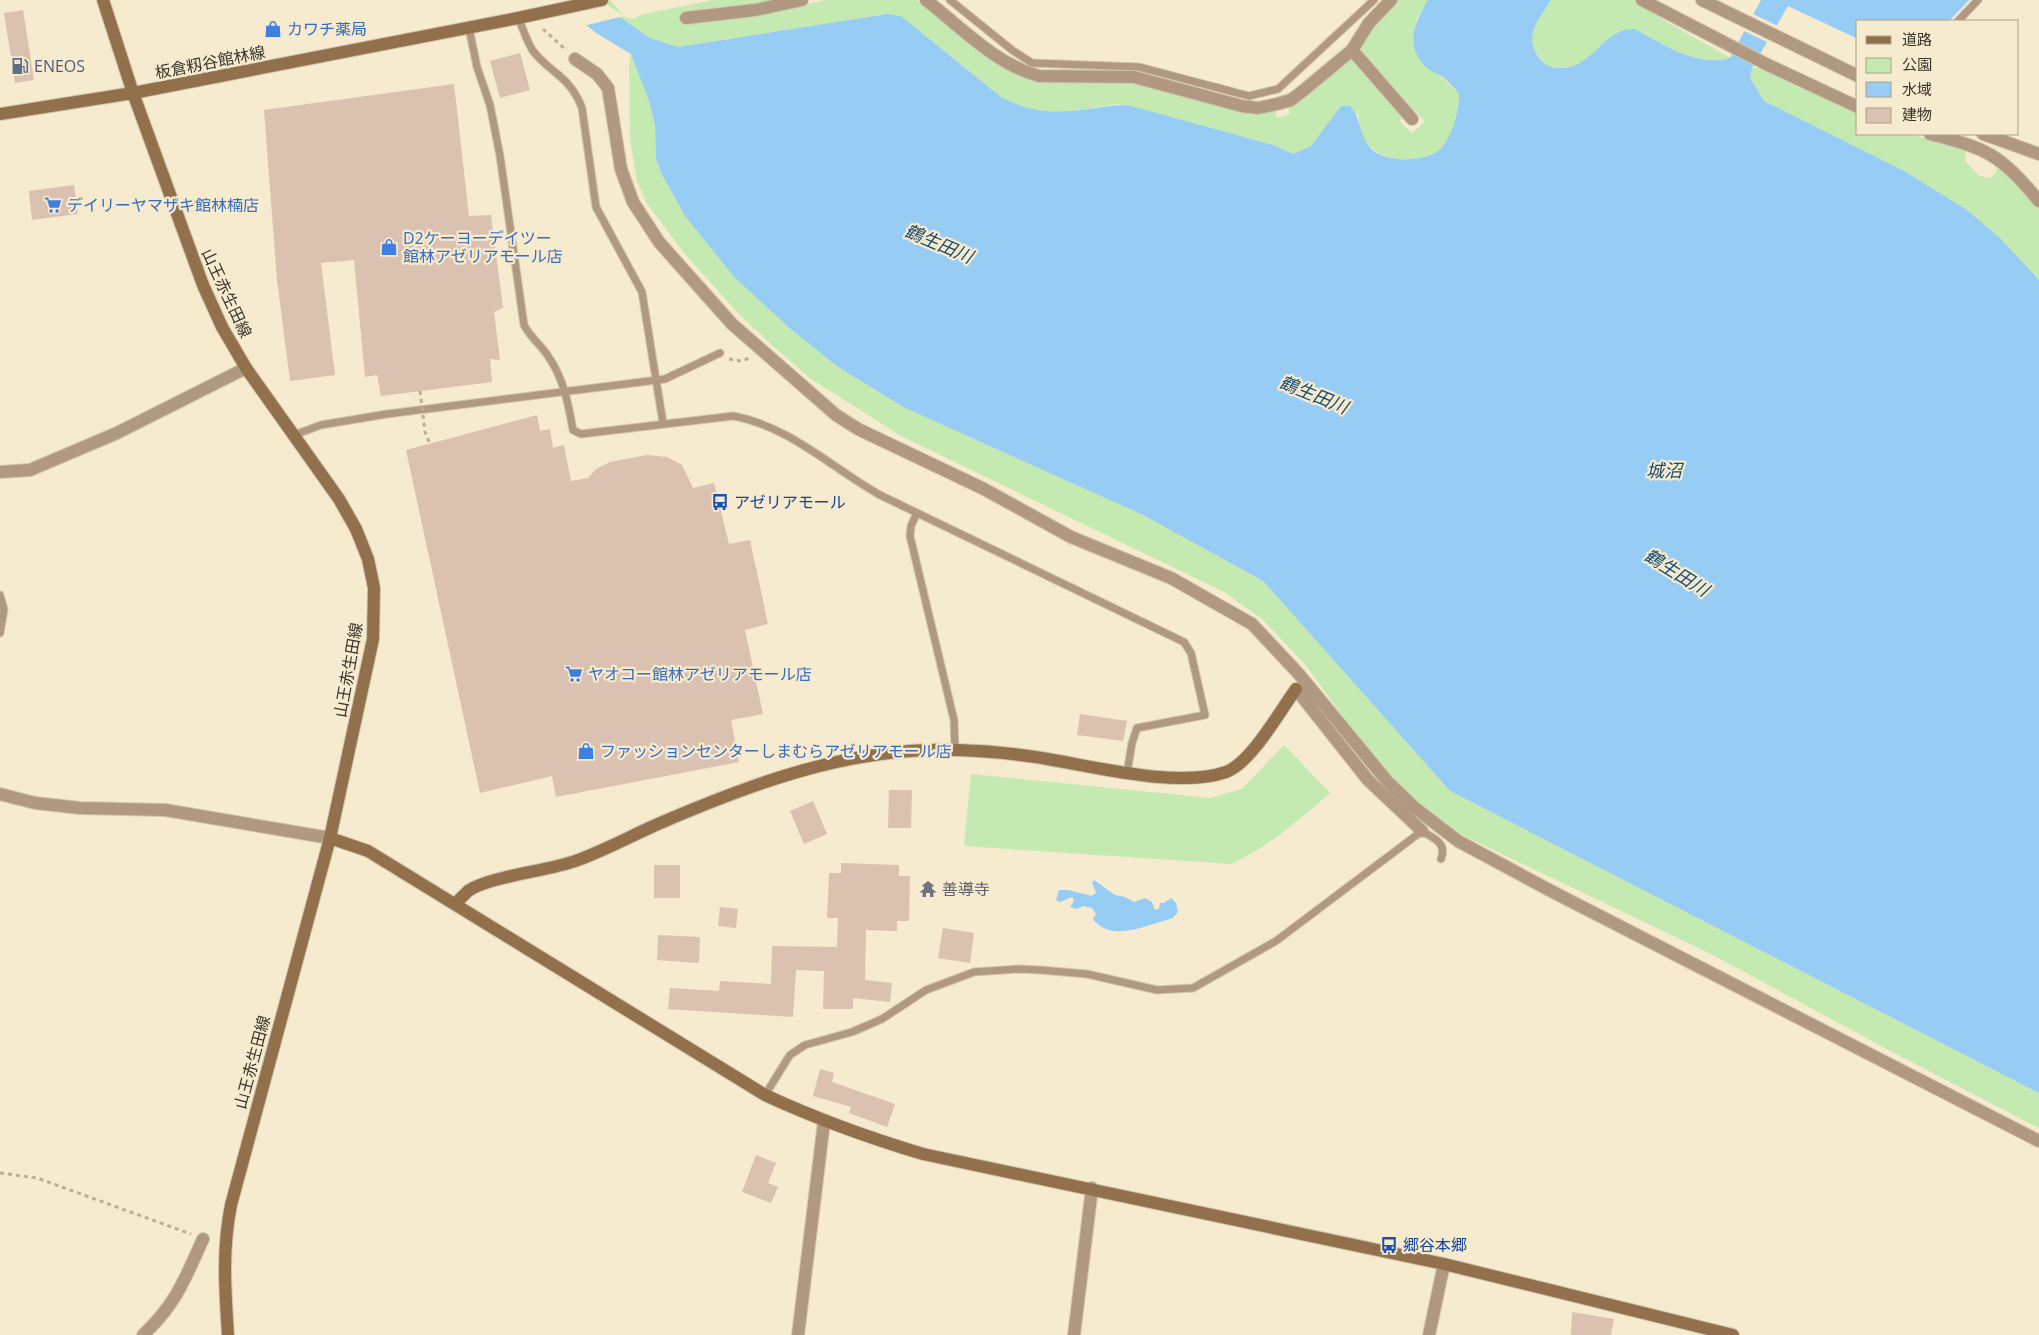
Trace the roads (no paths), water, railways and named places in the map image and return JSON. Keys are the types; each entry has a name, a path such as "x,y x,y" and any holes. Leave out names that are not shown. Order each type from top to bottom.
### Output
{"street":[{"name":"山王赤生田線","path":"103,0 134,93 203,285 222,327 246,368 339,499 356,529 368,559 374,588 373,639 330,838 224,1237 228,1335"},
{"name":"板倉籾谷館林線","path":"0,114 134,93 545,13 602,0"},
{"path":"686,18 755,10 802,0"},
{"path":"926,0 1002,60 1039,76 1134,77 1152,80 1225,102 1258,108 1291,100 1352,50 1369,23 1391,0"},
{"path":"1642,0 1766,64 1856,106"},
{"path":"1707,3 1856,75"},
{"path":"1352,50 1412,118"},
{"path":"576,59 597,74 608,88 622,169 633,202 647,226 695,285 762,351 836,415 858,429 984,489 1071,538 1171,578 1252,624 1298,673 1387,782 1415,808 1458,841 2039,1141"},
{"path":"1934,135 1981,148 1996,156 2012,169 2039,201"},
{"path":"1986,135 2039,154"},
{"path":"0,472 30,470 117,433 246,368"},
{"path":"455,904 470,890 494,881 546,870 578,860 659,824 790,773 829,762 883,753 955,750 1017,754 1127,773 1194,776 1227,771 1237,766 1254,746 1296,689 1368,780 1422,831"},
{"path":"0,794 35,803 80,808 165,810 330,838 368,851 765,1095 824,1122 923,1154 1092,1188 1444,1264 1733,1335"},
{"path":"798,1335 824,1122"},
{"path":"1074,1335 1092,1188"},
{"path":"143,1335 165,1314 179,1293 203,1239"},
{"path":"1428,1335 1444,1264"}],"lane":[{"path":"950,0 1012,50 1032,63 1139,67 1249,96 1278,89 1374,0"},
{"path":"1959,20 1978,0"},
{"path":"518,18 533,51 568,83 578,97 582,108 596,208 642,292 663,423"},
{"path":"469,28 477,67 490,105 500,156 524,325 530,337 547,354 566,391 573,430 581,434 733,416 754,420 784,433 850,478 917,514 1184,642 1191,653 1204,716 1137,728 1132,743 1127,773"},
{"path":"294,435 321,426 360,418 655,381 676,375 720,353"},
{"path":"917,514 911,526 910,536 953,713 955,750"},
{"path":"0,595 4,610 0,633"},
{"path":"765,1095 790,1055 805,1045 852,1032 882,1019 926,990 974,972 1019,969 1040,970 1087,974 1157,990 1193,988 1276,941 1422,831 1442,844 1444,850 1441,859"}],"water":[{"name":"城沼","path":"555,0 595,0 650,38 678,47 887,14 901,16 1001,97 1025,107 1036,110 1059,111 1083,110 1113,105 1131,106 1273,145 1293,154 1311,146 1341,106 1350,106 1357,117 1366,142 1375,152 1389,158 1415,159 1432,155 1443,147 1451,133 1459,100 1459,94 1443,77 1428,69 1415,51 1414,34 1416,25 1428,0 1551,0 1535,26 1532,40 1533,47 1541,60 1549,66 1559,68 1578,64 1615,34 1630,29 1635,29 1681,53 1693,57 1706,60 1730,58 1761,0 1969,0 1950,20 1856,20 1856,38 1788,6 1752,68 1750,78 1764,101 1906,172 1967,210 2000,238 2039,280 2039,1093 1450,791 1263,581 1143,515 905,408 838,367 793,331 735,278 685,216 662,175 656,159 655,125 649,101 631,54 596,33"},
{"path":"1094,880 1115,895 1125,897 1134,902 1145,898 1152,902 1155,910 1159,909 1160,903 1164,903 1171,898 1176,903 1178,912 1173,918 1142,928 1120,931 1110,930 1101,926 1093,919 1096,914 1092,908 1083,906 1077,909 1070,907 1074,901 1072,897 1060,902 1056,900 1059,890 1068,890 1092,896 1096,893 1092,883"}],"place":[{"name":"カワチ薬局","path":"273,29"},
{"name":"ENEOS","path":"20,66"},
{"name":"デイリーヤマザキ館林楠店","path":"53,205"},
{"name":"D2ケーヨーデイツー 館林アゼリアモール店","path":"389,247"},
{"name":"アゼリアモール","path":"720,502"},
{"name":"ヤオコー館林アゼリアモール店","path":"574,674"},
{"name":"ファッションセンターしまむらアゼリアモール店","path":"586,751"},
{"name":"善導寺","path":"928,889"},
{"name":"郷谷本郷","path":"1389,1245"}],"water label":[{"name":"鶴生田川","path":"939,243"},
{"name":"鶴生田川","path":"1314,394"},
{"name":"鶴生田川","path":"1677,572"}]}
